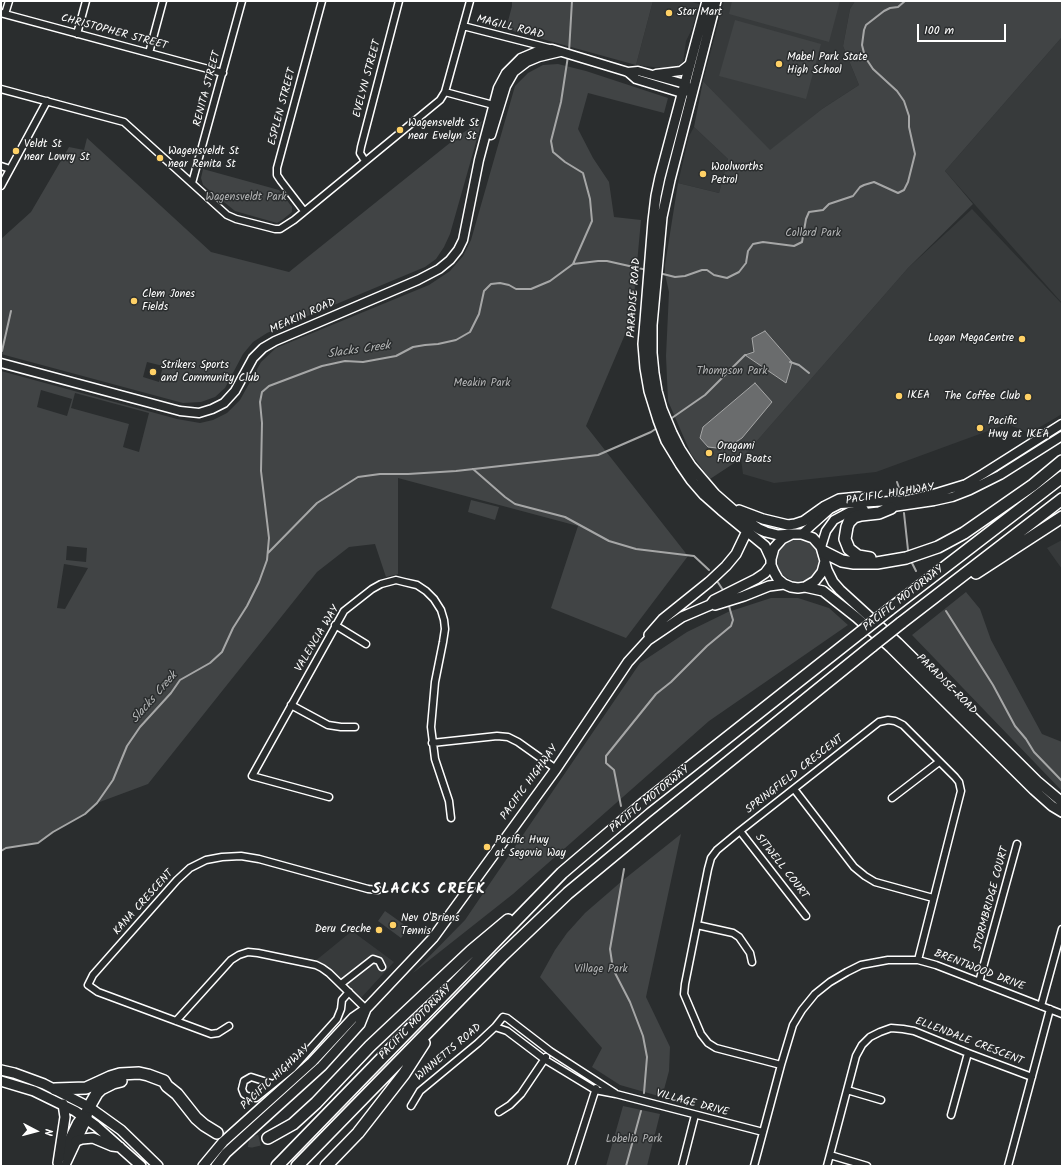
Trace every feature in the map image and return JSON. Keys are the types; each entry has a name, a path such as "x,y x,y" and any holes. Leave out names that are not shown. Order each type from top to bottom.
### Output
{"highway":[{"path":"823,553 854,563 877,563 906,558 938,547 964,533 1033,485 1062,461"},
{"name":"PACIFIC MOTORWAY","path":"277,1166 562,873 643,804 889,610 1062,477"},
{"name":"PACIFIC MOTORWAY","path":"297,1166 501,958 568,893 872,646 1062,499"},
{"path":"887,561 865,558 852,552 846,545 846,533 849,522 854,517 880,513 891,508"},
{"path":"901,623 1062,516"},
{"path":"268,1138 293,1124 316,1103 370,1046 471,951 562,873"},
{"path":"326,1166 358,1132 404,1074 438,1022"},
{"path":"55,1089 86,1088 110,1077 130,1073 139,1073 164,1081 204,1125 217,1133"},
{"path":"86,1114 97,1093 113,1083 121,1081 138,1081 161,1087 167,1086"}],"main road":[{"name":"PARADISE ROAD","path":"654,261 653,221 660,176 707,1"},
{"name":"PARADISE ROAD","path":"716,1 692,90 662,217 654,261 643,344 645,368 649,391 684,470 699,489 721,510 765,546 771,562"},
{"name":"PARADISE ROAD","path":"674,446 701,479 725,503 750,523 766,532 778,535 797,534"},
{"path":"725,503 756,517 788,525 804,521 825,506 839,499 859,497 874,501"},
{"path":"648,640 649,634 663,619 709,582 726,566 736,554 748,531"},
{"path":"797,534 813,538 823,553 822,572 815,581 805,587 798,588 784,584 778,579 771,562 774,548 782,539 797,534"},
{"name":"PARADISE ROAD","path":"823,553 827,570 832,582 898,643 1037,781 1062,802"},
{"name":"PACIFIC HIGHWAY","path":"710,605 714,600 765,573 771,562"},
{"name":"PACIFIC HIGHWAY","path":"203,1166 223,1142 312,1062 353,1018 366,1009 433,938 556,769 628,662 648,640 682,618 710,605 716,605 769,586 784,584"},
{"name":"PARADISE ROAD","path":"805,587 823,591 856,617 891,648 1034,790 1052,806 1062,812"},
{"name":"PACIFIC HIGHWAY","path":"216,1166 231,1149 322,1066 360,1024 366,1009"},
{"path":"1,1070 29,1078 55,1089 86,1114 141,1166"},
{"path":"1,1081 34,1091 121,1130 159,1166"},
{"path":"60,1165 65,1117 63,1104"},
{"path":"76,1141 93,1138 112,1146 120,1147"}],"street":[{"path":"3,14 9,1"},
{"path":"77,34 86,1"},
{"path":"149,53 163,1"},
{"name":"RENITA STREET","path":"192,183 242,1"},
{"name":"ESPLEN STREET","path":"304,211 277,175 277,168 322,1"},
{"name":"EVELYN STREET","path":"366,161 360,153 361,147 399,1"},
{"path":"1,89 124,122 232,217 275,230 283,227 304,211 438,103 445,92 470,1"},
{"name":"CHRISTOPHER STREET","path":"3,14 223,73"},
{"name":"MAGILL ROAD","path":"463,26 556,50"},
{"name":"MEAKIN ROAD","path":"1,363 180,411 199,413 212,409 224,403 235,391 253,358 263,348 275,341 418,280 439,269 450,260 458,250 463,240 478,172 479,160 496,106 502,79 510,67 521,58 534,52 556,50 628,72 638,71 649,74 683,88"},
{"path":"649,74 681,71 690,64"},
{"name":"MEAKIN ROAD","path":"628,72 636,79 683,88"},
{"path":"683,88 692,90"},
{"path":"445,92 496,106"},
{"path":"1,186 47,101"},
{"path":"1,166 10,169"},
{"name":"PACIFIC HIGHWAY","path":"797,534 830,509 840,504 907,500 966,484 1062,424"},
{"name":"PACIFIC HIGHWAY","path":"823,553 830,524 838,517 849,512 891,508 952,497 1000,475 1062,436"},
{"name":"VALENCIA WAY","path":"329,797 252,776 344,611 372,589 381,584 396,580 417,585 434,599 442,615 445,630 434,682 431,727 435,759 449,801 451,818"},
{"path":"335,625 366,644"},
{"path":"292,705 328,725 355,727"},
{"name":"SPRINGFIELD CRESCENT","path":"781,1065 716,1048 708,1043 701,1034 684,994 711,858 716,850 740,831 880,722 888,720 896,720 903,725 955,777 959,782 961,791 918,960"},
{"path":"432,743 497,736 508,737 518,742 556,769"},
{"path":"892,798 940,762"},
{"path":"794,789 854,866 865,876 875,882 933,898"},
{"name":"SITWELL COURT","path":"740,831 806,916"},
{"name":"STORMBRIDGE COURT","path":"979,982 1017,844"},
{"name":"KANA CRESCENT","path":"229,1026 218,1033 210,1034 98,992 88,985 93,976 177,880 190,868 206,860 241,856 258,859 368,890 378,890"},
{"path":"697,925 733,933 739,937 750,953 752,962"},
{"path":"1041,1006 1062,929"},
{"path":"176,1021 230,960 248,952 316,965 330,973 366,1009"},
{"path":"340,984 373,959 378,961 382,966"},
{"name":"BRENTWOOD DRIVE","path":"754,1166 788,1038 793,1026 799,1015 815,994 830,982 861,965 894,959 918,960 936,965 1062,1014"},
{"path":"273,1084 251,1077 244,1081 242,1089 247,1096 256,1098 292,1070 337,1019 341,1009 342,1000 349,992"},
{"path":"1008,1166 1050,1009"},
{"name":"WINNETTS ROAD","path":"411,1106 420,1091 496,1027 502,1017"},
{"name":"VILLAGE DRIVE","path":"502,1017 507,1018 550,1051 600,1082 616,1094"},
{"name":"VILLAGE DRIVE","path":"496,1027 507,1031 544,1059 595,1090 616,1094 763,1132"},
{"name":"ELLENDALE CRESCENT","path":"827,1166 856,1056 862,1045 870,1037 885,1030 891,1028 914,1031 1032,1077"},
{"path":"499,1112 510,1105 521,1094 550,1051"},
{"path":"951,1114 968,1053"},
{"path":"571,1166 595,1090 600,1082"},
{"path":"847,1090 881,1100"},
{"path":"60,1165 76,1141 86,1114"},
{"path":"60,1165 77,1123 86,1114"},
{"path":"682,1166 695,1115"},
{"path":"830,1155 867,1166"}],"shaded area":[{"path":"653,1 689,1 699,4 692,29 686,41 683,62 676,67 662,68 636,65"},
{"name":"Mabel Park State High School","path":"724,1 855,1 850,9 843,46 859,85 822,109 770,151 703,81"},
{"path":"1062,37 1062,303 945,171"},
{"path":"694,127 728,159 719,193 678,183 689,136"},
{"path":"972,209 1062,304 1062,414 1030,433 1007,424 876,472 774,483 743,474 741,459 908,268"},
{"path":"765,331 792,362 786,383 745,355 754,352 752,338"},
{"path":"755,383 772,402 742,438 725,449 708,447 700,438 703,427"},
{"path":"1062,540 1062,569 1047,548"},
{"path":"352,931 394,962 360,999 332,972 314,962"}],"green space":[{"path":"512,1 653,1 636,65 506,29"},
{"path":"732,1 840,1 829,42 729,14"},
{"name":"Collard Park","path":"855,1 1062,1 1062,37 945,171 973,204 908,268 742,458 710,479 691,454 668,401 666,356 669,292 665,274 665,265 678,183 719,193 728,159 694,127 703,81 770,150 822,109 859,85 843,46 850,9"},
{"path":"735,20 821,44 806,99 719,76"},
{"name":"Meakin Park","path":"558,64 586,71 668,98 664,113 588,93 578,129 593,158 609,182 614,217 641,220 632,318 586,426 688,556 626,638 551,608 578,526 398,478 398,574 386,577 375,544 349,547 317,572 148,784 97,803 85,814 53,832 38,843 6,848 1,851 1,371 177,419 200,423 213,420 227,413 240,400 261,362 276,348 429,285 450,271 463,256 471,240 515,86 528,73 543,65","holes":["41,390 72,399 67,416 37,407","75,393 149,413 139,452 123,447 129,424 71,408","67,546 87,548 86,562 66,560","64,564 88,568 65,609 57,608"]},
{"path":"482,121 450,234 436,259 425,267 267,333 253,342 243,354 225,388 215,397 201,402 183,403 1,354 1,239 31,212 69,147 84,150 87,138 211,252 289,272 461,134","holes":["147,362 163,366 159,382 143,377"]},
{"name":"Wagensveldt Park","path":"203,169 279,190 292,207 292,212 277,223 235,211 203,185 201,178"},
{"path":"471,500 499,507 495,520 468,512"},
{"path":"794,539 802,539 810,542 816,548 819,560 816,572 810,578 802,581 794,581 786,578 780,572 777,564 777,556 780,548 786,542"},
{"path":"966,592 980,609 991,640 1042,734 1062,742 1062,791 912,635"},
{"path":"771,598 798,598 829,608 848,625 709,721 513,894 413,973 465,920 640,663 687,632 728,612"},
{"name":"Village Park","path":"681,834 646,997 670,1047 669,1071 662,1097 620,1085 592,1067 602,1048 540,977 555,950 567,933 585,913"},
{"name":"Nev O'Briens Tennis","path":"385,911 409,928 401,938 378,921"},
{"name":"Lobelia Park","path":"623,1106 660,1114 647,1166 606,1166"}],"waterway":[{"path":"569,52 572,1"},
{"name":"Slacks Creek","path":"659,273 675,277 707,270 714,275 727,278 739,272 746,263 748,251 753,244 763,242 794,246 802,242 806,219 809,212 823,210 829,204 853,196 860,187 874,182 898,193 904,190 908,182 915,154 909,127 909,116 904,101 897,91 873,69 865,57 862,45 866,25 884,11 890,8 898,7 905,1"},
{"path":"568,56 561,102 551,141 553,152 565,162 583,173 590,199 592,221 573,264"},
{"name":"Slacks Creek","path":"1,851 6,848 38,843 53,832 85,814 97,803 113,780 127,746 140,727 171,693 180,680 210,663 222,652 233,628 247,606 259,582 267,560 269,538 261,471 262,423 260,402 262,392 269,386 322,366 345,361 363,362 396,356 413,347 456,340 470,332 479,314 484,291 491,284 500,283 509,285 516,289 531,289 550,281 573,264 598,261 607,261 647,270"},
{"path":"2,351 11,311"},
{"path":"669,420 705,395 746,355"},
{"path":"790,362 799,365 809,373"},
{"path":"268,553 317,503 358,477 380,474 456,471 598,455 657,428"},
{"path":"473,469 515,504 565,517 609,541 636,549 694,556 709,570"},
{"path":"897,482 900,491"},
{"path":"904,513 908,550"},
{"path":"911,561 916,571"},
{"path":"717,581 723,590"},
{"path":"621,806 614,770 606,763 606,756 656,694 671,682 707,646 731,626 733,620 729,606"},
{"path":"946,611 993,685 1015,726 1026,739 1034,752 1062,781"},
{"path":"624,869 610,949 613,969 630,1002 643,1036 647,1057 644,1093"},
{"path":"626,1166 641,1111"}],"tunnel":[{"path":"217,1133 234,1139 252,1142 268,1138"}],"place":[{"name":"Star Mart","path":"669,13"},
{"name":"Mabel Park State High School","path":"779,64"},
{"name":"Wagensveldt St near Evelyn St","path":"400,130"},
{"name":"Veldt St near Lowry St","path":"16,151"},
{"name":"Wagensveldt St near Renita St","path":"160,158"},
{"name":"Woolworths Petrol","path":"703,174"},
{"name":"Clem Jones Fields","path":"134,301"},
{"name":"Logan MegaCentre","path":"1022,339"},
{"name":"Strikers Sports and Community Club","path":"153,372"},
{"name":"IKEA","path":"899,396"},
{"name":"The Coffee Club","path":"1028,397"},
{"name":"Pacific Hwy at IKEA","path":"980,428"},
{"name":"Oragami Flood Boats","path":"709,453"},
{"name":"Pacific Hwy at Segovia Way","path":"487,847"},
{"name":"Nev O'Briens Tennis","path":"393,925"},
{"name":"Deru Creche","path":"379,930"}],"district":[{"name":"SLACKS CREEK","path":"429,890"}],"park label":[{"name":"Thompson Park","path":"732,372"}]}
